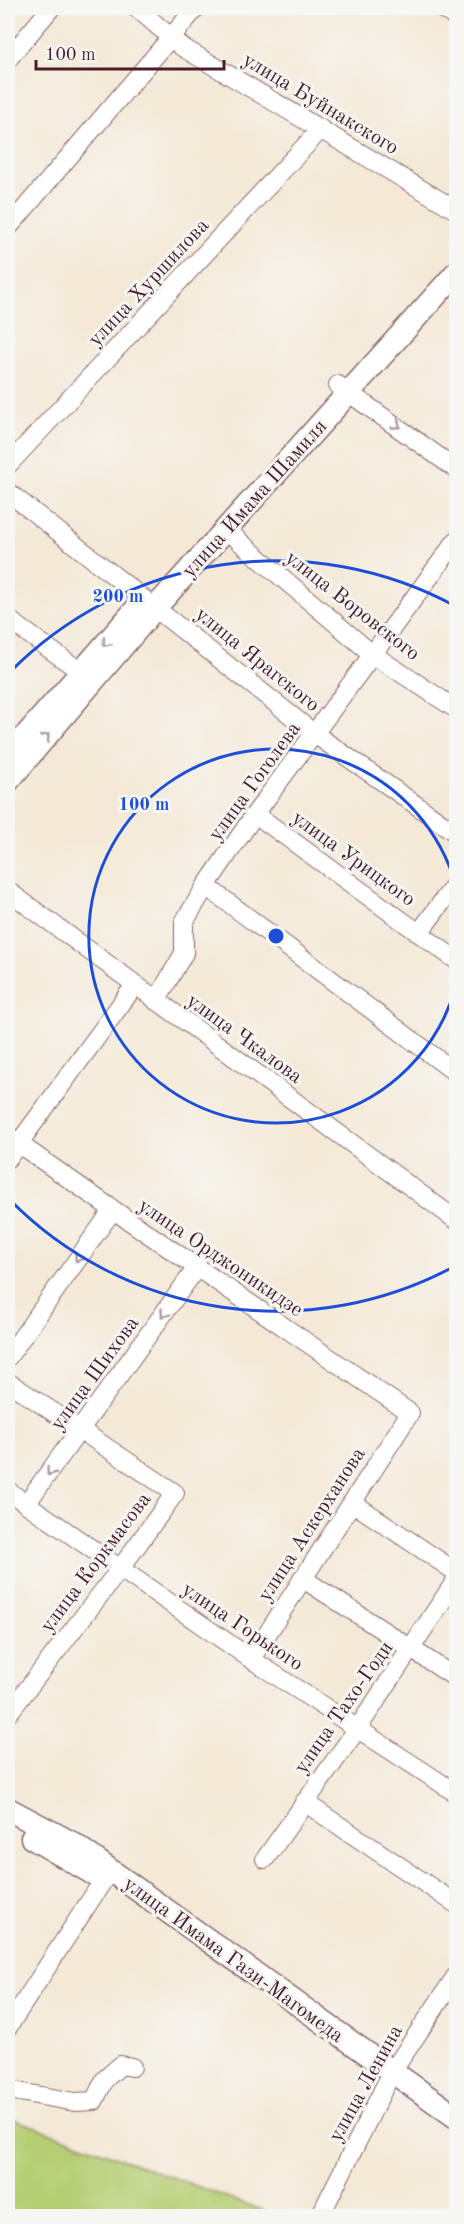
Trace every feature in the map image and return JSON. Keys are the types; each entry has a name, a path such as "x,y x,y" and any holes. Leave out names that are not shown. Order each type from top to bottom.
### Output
{"main road":[{"name":"улица Имама Шамиля","path":"8,756 82,670 226,530 456,258"},
{"name":"улица Имама Шамиля","path":"8,781 150,604 344,388 456,273"},
{"name":"улица Имама Гази-Магомеда","path":"8,1809 72,1843 107,1875"},
{"path":"8,1824 107,1875 390,2076 456,2129"},
{"path":"390,2076 456,2117"}],"street":[{"path":"8,58 51,8"},
{"name":"улица Буйнакского","path":"137,8 182,47 456,210"},
{"path":"8,228 196,8"},
{"path":"441,8 456,16"},
{"name":"улица Хуршилова","path":"8,465 321,129"},
{"path":"344,388 456,469"},
{"name":"улица Ярагского","path":"8,492 316,735 456,833"},
{"name":"улица Воровского","path":"226,530 372,654 456,709"},
{"name":"улица Гоголева","path":"156,1001 184,953 184,922 206,886 255,814 316,735 372,654 456,542"},
{"path":"8,619 77,669 82,670"},
{"name":"улица Урицкого","path":"255,814 456,960"},
{"path":"419,933 456,883"},
{"path":"206,886 456,1073"},
{"name":"улица Чкалова","path":"8,891 456,1220"},
{"path":"11,1146 135,985"},
{"name":"улица Орджоникидзе","path":"11,1146 198,1266 410,1413"},
{"path":"8,1357 111,1211"},
{"name":"улица Шихова","path":"26,1504 81,1431 198,1266"},
{"path":"8,1382 81,1431"},
{"name":"улица Аскерханова","path":"251,1659 410,1413"},
{"name":"улица Коркмасова","path":"8,1714 120,1569 175,1493 81,1431"},
{"name":"улица Горького","path":"8,1491 251,1659 454,1786"},
{"path":"353,1503 456,1572"},
{"path":"302,1578 412,1647 456,1678"},
{"name":"улица Тахо-Годи","path":"265,1859 358,1728 456,1580"},
{"path":"304,1802 456,1904"},
{"path":"8,2027 107,1875"},
{"name":"улица Ленина","path":"320,2217 390,2076 456,1976"},
{"path":"8,2090 75,2102 94,2101 105,2079 121,2066 132,2067"}],"green space":[{"path":"8,2117 278,2216 8,2216"}]}
